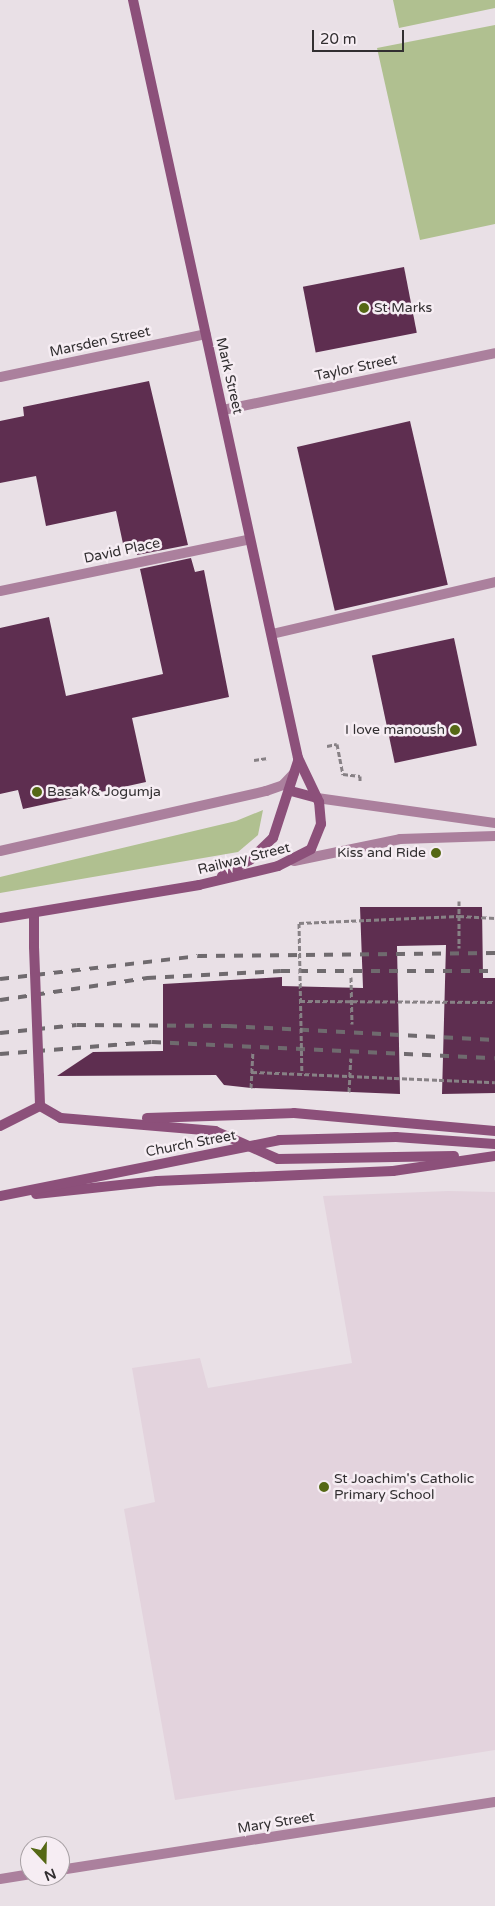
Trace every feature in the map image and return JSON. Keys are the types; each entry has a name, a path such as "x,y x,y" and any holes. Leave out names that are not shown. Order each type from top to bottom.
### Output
{"street":[{"name":"Mark Street","path":"133,0 272,634 298,762 317,798 322,814 319,835 311,849 292,861"},
{"name":"Marsden Street","path":"0,377 206,334"},
{"name":"Taylor Street","path":"223,410 495,353"},
{"name":"David Place","path":"0,591 250,538"},
{"path":"272,634 495,582"},
{"name":"Mark Street","path":"199,885 242,866 268,844 291,791 298,762"},
{"path":"0,851 266,791 288,781 298,762"},
{"path":"266,791 291,791 317,798 495,823"},
{"name":"Railway Street","path":"0,918 199,885 381,841 495,836"},
{"path":"0,1126 40,1106 34,913"},
{"name":"Church Street","path":"40,1106 61,1118 121,1120 215,1131 248,1146"},
{"path":"121,1120 294,1113 495,1131"},
{"path":"248,1146 279,1140 379,1137 495,1144"},
{"path":"248,1146 278,1159 495,1156"},
{"name":"Church Street","path":"0,1197 248,1146"},
{"path":"0,1197 157,1181 394,1171 495,1156"},
{"name":"Mary Street","path":"70,1868 495,1802"},
{"path":"0,1879 20,1876"}],"path":[{"path":"327,746 337,744 344,774 360,776 359,790"},
{"path":"254,760 268,758"},
{"path":"459,901 459,948"},
{"path":"302,1073 299,923 459,916 495,918"},
{"path":"352,977 352,1024"},
{"path":"300,1001 495,1002"},
{"path":"251,1088 253,1053"},
{"path":"349,1092 351,1058"},
{"path":"252,1072 495,1082"}],"shaded area":[{"name":"St Joachim's Catholic Primary School","path":"448,1191 495,1192 495,1750 175,1800 124,1509 155,1502 132,1368 200,1358 208,1388 352,1363 323,1196"}],"green space":[{"path":"393,0 495,0 495,8 399,28"},
{"path":"495,25 495,224 420,240 377,48"},
{"path":"263,810 258,835 238,852 0,893 0,877 236,821"}],"building":[{"path":"404,267 417,333 316,352 303,287"},
{"path":"149,381 188,545 137,555 136,550 125,553 116,511 46,526 36,476 0,483 0,421 24,416 23,407"},
{"path":"410,421 448,585 335,611 297,447"},
{"path":"191,558 195,572 204,570 229,697 132,718 146,782 23,809 18,790 0,794 0,628 49,617 66,696 163,674 140,569"},
{"path":"454,638 477,746 395,763 372,655"},
{"path":"360,907 482,907 483,978 495,978 495,1093 442,1094 446,945 397,946 400,1094 251,1088 224,1085 216,1075 57,1076 93,1052 163,1051 163,984 282,977 282,986 363,988"}],"railway":[{"path":"0,979 198,956 495,953"},
{"path":"0,1000 147,978 281,971 495,971"},
{"path":"0,1033 77,1025 228,1026 495,1040"},
{"path":"0,1054 152,1042 495,1058"}],"place":[{"name":"St Marks","path":"364,308"},
{"name":"I love manoush","path":"455,730"},
{"name":"Basak & Jogumja","path":"37,792"},
{"name":"Kiss and Ride","path":"436,853"},
{"name":"St Joachim's Catholic Primary School","path":"324,1487"}]}
